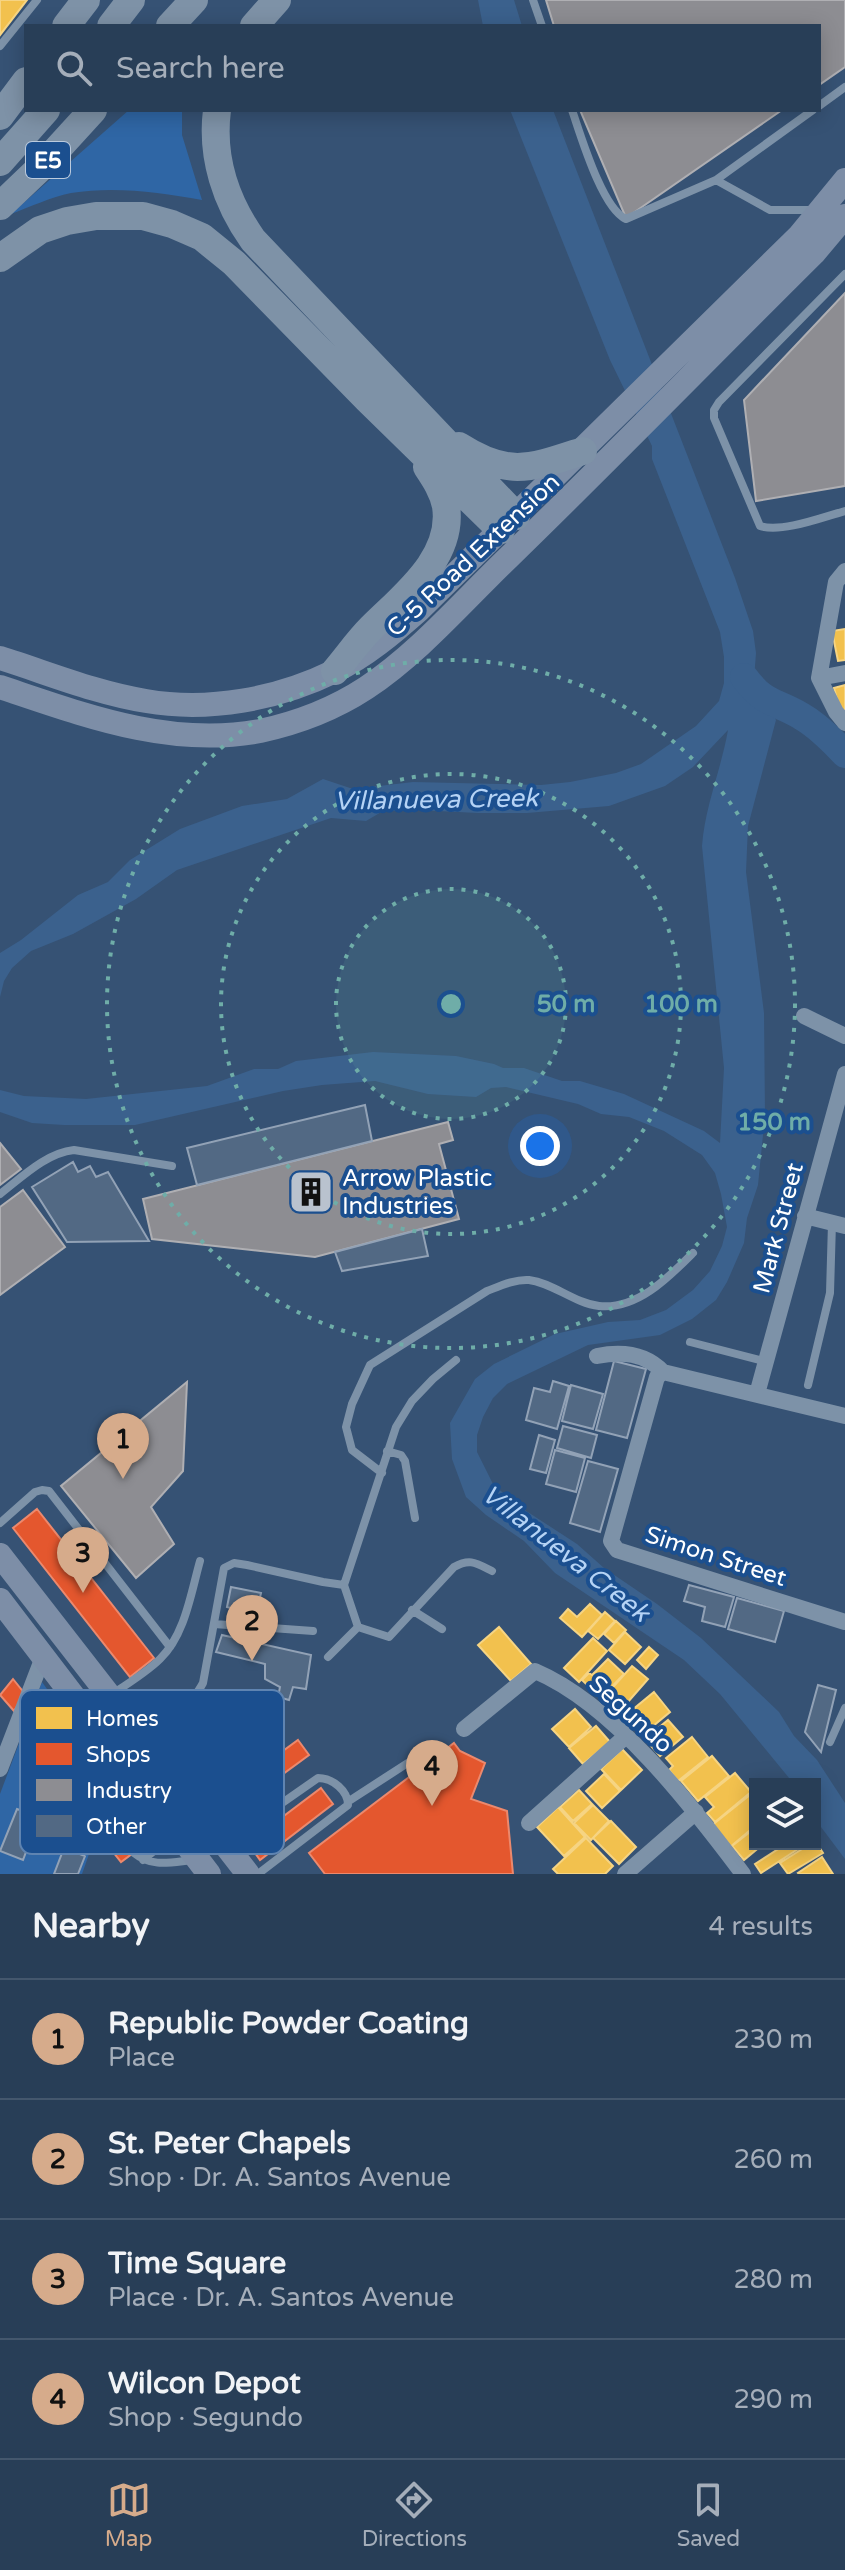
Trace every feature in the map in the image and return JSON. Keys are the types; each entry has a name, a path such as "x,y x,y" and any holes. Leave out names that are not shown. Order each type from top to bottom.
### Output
{"highway":[{"path":"68,24 86,0"},
{"path":"113,24 131,0"},
{"path":"172,24 194,0"},
{"path":"256,24 277,0"},
{"path":"0,116 24,84"},
{"name":"E5","path":"0,162 44,112"},
{"name":"E5","path":"0,206 91,112"},
{"path":"217,112 215,135 222,179 242,225 268,257 438,432 508,523"},
{"path":"0,258 40,230 81,218 110,214 143,216 188,230 214,245 234,263 404,433 508,523"},
{"path":"438,432 470,453 510,468 535,466 583,451"},
{"path":"335,671 369,630 420,579 435,557 443,537 446,512 441,490 404,433"}],"main road":[{"name":"C-5 Road Extension","path":"0,658 116,695 180,705 222,703 261,696 335,671 399,627 623,411 678,372 814,253 834,213 845,180"},
{"name":"C-5 Road Extension","path":"0,687 80,714 169,734 239,734 272,728 307,717 349,698 399,662 634,434 678,372"},
{"path":"0,1555 105,1690"},
{"path":"0,1600 68,1690"},
{"path":"233,1854 248,1874"}],"street":[{"path":"845,571 836,582 819,678 845,723"},
{"path":"819,678 845,673"},
{"path":"804,1016 845,1036"},
{"name":"Mark Street","path":"757,1394 845,1074"},
{"path":"805,1216 839,1224"},
{"path":"597,1356 626,1353 640,1356 663,1372 845,1416"},
{"name":"Simon Street","path":"663,1372 657,1377 611,1541 613,1546 617,1550 845,1622"},
{"path":"30,1690 43,1657"},
{"name":"Segundo","path":"464,1729 535,1671 591,1706 626,1736 696,1812 743,1874"},
{"path":"0,1769 20,1717"},
{"path":"529,1823 626,1736"},
{"path":"625,1874 696,1812"}],"lane":[{"path":"0,46 37,0"},
{"path":"533,0 541,24"},
{"path":"821,105 845,87"},
{"path":"573,112 592,167 609,201 626,219 716,180 810,112"},
{"path":"716,180 770,210 834,213"},
{"path":"845,274 719,402 714,418 760,526 768,529 794,525 845,511"},
{"path":"0,1194 40,1164 65,1151 172,1166"},
{"path":"808,1385 830,1293 839,1224"},
{"path":"382,1473 352,1450 346,1427 352,1404 370,1365 487,1291 500,1286 530,1280 584,1302 610,1305 638,1297 661,1284 693,1253"},
{"path":"690,1342 767,1362"},
{"path":"358,1627 344,1585 387,1451 396,1427 412,1401 456,1360"},
{"path":"387,1451 401,1455 405,1461 415,1518"},
{"path":"0,1523 35,1492 49,1491 170,1647"},
{"path":"116,1690 159,1661 170,1647 182,1623 200,1561"},
{"path":"358,1627 389,1637 454,1567 464,1561 492,1571"},
{"path":"199,1690 203,1683 224,1568 234,1563 344,1585"},
{"path":"412,1610 442,1629"},
{"path":"214,1624 313,1631"},
{"path":"328,1657 358,1627"},
{"path":"830,1742 845,1708"},
{"path":"258,1874 348,1805 349,1801 420,1755"},
{"path":"284,1802 318,1778 326,1778 336,1784 349,1801"},
{"path":"135,1854 155,1864 203,1867"},
{"path":"143,1860 150,1854"},
{"path":"151,1874 155,1864"}],"shaded area":[{"path":"127,112 182,112 182,135 202,200 136,191 87,191 56,197 11,214"},
{"path":"20,1741 20,1854 89,1854 82,1874 0,1874 0,1794"}],"water":[{"path":"478,0 514,0 521,24 483,24"},
{"name":"Villanueva Creek","path":"511,112 554,112 735,578 753,631 756,653 754,679 776,720 748,826 746,872 764,1013 765,1115 758,1185 747,1218 744,1243 716,1300 692,1319 660,1335 588,1345 507,1384 493,1398 483,1417 477,1435 477,1452 493,1484 517,1505 577,1544 604,1568 701,1638 779,1712 794,1736 817,1760 845,1803 845,1859 821,1827 821,1778 789,1778 720,1694 684,1660 555,1573 524,1541 466,1497 452,1459 450,1423 475,1379 494,1364 555,1334 608,1322 640,1320 666,1310 693,1290 710,1271 727,1227 715,1173 702,1155 664,1131 629,1117 601,1114 578,1104 506,1087 491,1088 476,1097 428,1094 375,1081 322,1085 135,1125 32,1123 0,1112 0,1090 24,1096 86,1099 207,1086 254,1069 278,1069 296,1061 373,1052 456,1056 503,1068 524,1068 562,1081 580,1081 624,1094 704,1131 720,1143 724,1068 702,846 706,817 728,730 693,767 665,786 609,806 527,813 383,811 366,821 331,818 177,870 136,899 73,934 31,951 12,968 4,981 0,997 0,953 78,895 108,882 130,860 180,829 242,806 287,799 323,779 353,789 413,782 541,785 616,773 641,764 696,726 719,701 724,683 724,657 720,632 652,459 652,446 610,360"}],"building: Homes":[{"path":"0,0 27,0 0,35"},
{"path":"845,629 845,660 838,661 832,631"},
{"path":"845,685 845,710 840,711 834,688"},
{"path":"590,1604 602,1615 582,1637 560,1618 568,1609 577,1617"},
{"path":"605,1612 615,1621 598,1639 588,1631"},
{"path":"616,1621 626,1630 614,1643 604,1634"},
{"path":"499,1627 531,1664 511,1681 478,1645"},
{"path":"625,1632 641,1647 625,1664 609,1650"},
{"path":"593,1638 607,1651 579,1682 564,1668"},
{"path":"649,1647 658,1655 646,1669 637,1660"},
{"path":"608,1659 624,1674 601,1698 582,1680"},
{"path":"632,1666 648,1679 620,1711 604,1697"},
{"path":"654,1692 670,1712 647,1731 631,1711"},
{"path":"575,1709 591,1727 569,1747 552,1729"},
{"path":"668,1720 683,1737 660,1756 645,1739"},
{"path":"596,1726 610,1742 583,1764 569,1748"},
{"path":"692,1737 708,1757 678,1781 669,1770 673,1766 666,1758"},
{"path":"622,1749 642,1770 621,1790 601,1769"},
{"path":"712,1756 729,1776 698,1801 681,1781"},
{"path":"735,1773 749,1790 749,1794 715,1822 707,1813 714,1807 705,1797"},
{"path":"604,1774 620,1791 602,1808 586,1791"},
{"path":"579,1790 592,1804 573,1821 560,1807"},
{"path":"749,1796 749,1831 729,1848 711,1826"},
{"path":"593,1805 609,1821 591,1840 574,1823"},
{"path":"558,1807 585,1837 564,1856 537,1827"},
{"path":"611,1821 636,1847 619,1864 593,1838"},
{"path":"749,1833 749,1850 756,1850 744,1860 732,1846"},
{"path":"586,1838 613,1866 605,1874 558,1874 553,1869"},
{"path":"777,1850 796,1850 761,1873 755,1864"},
{"path":"800,1850 821,1850 823,1853 788,1874 780,1863"},
{"path":"822,1857 833,1874 798,1873"}],"building: Shops":[{"path":"37,1509 154,1658 130,1677 13,1528"},
{"path":"13,1679 22,1690 14,1711 0,1695"},
{"path":"298,1740 309,1755 284,1773 284,1750"},
{"path":"454,1743 460,1751 485,1763 471,1799 507,1811 513,1874 325,1874 309,1853"},
{"path":"321,1788 333,1804 284,1842 284,1816"},
{"path":"115,1854 132,1854 121,1862"}],"building: Industry":[{"path":"546,0 845,0 845,67 821,84 821,24 553,24"},
{"path":"581,112 779,112 626,218"},
{"path":"845,293 845,486 756,501 744,400"},
{"name":"Arrow Plastic Industries","path":"448,1122 453,1140 439,1144 459,1219 315,1257 152,1239 143,1199"},
{"path":"0,1143 21,1169 0,1185"},
{"path":"23,1190 65,1247 0,1295 0,1207"},
{"path":"187,1382 183,1471 151,1507 174,1544 136,1578 61,1486"}],"building: Other":[{"path":"365,1105 372,1141 197,1185 187,1148"},
{"path":"73,1162 78,1172 90,1166 96,1177 108,1172 149,1241 67,1242 32,1187"},
{"path":"422,1229 428,1256 342,1271 335,1252"},
{"path":"614,1361 646,1369 627,1438 596,1430"},
{"path":"553,1381 569,1386 557,1429 526,1420 534,1388 550,1392"},
{"path":"571,1385 603,1394 593,1429 562,1421"},
{"path":"563,1426 597,1435 591,1458 557,1448"},
{"path":"539,1435 555,1440 546,1473 530,1469"},
{"path":"555,1450 585,1458 576,1492 546,1484"},
{"path":"588,1461 618,1469 600,1532 570,1523"},
{"path":"689,1585 734,1597 725,1627 702,1621 705,1607 684,1601"},
{"path":"231,1587 261,1593 256,1615 227,1607"},
{"path":"737,1598 784,1611 775,1642 728,1629"},
{"path":"222,1635 311,1655 306,1689 293,1687 289,1700 284,1699 284,1690 265,1679 265,1664 216,1652"},
{"path":"818,1685 836,1690 821,1752 805,1732"},
{"path":"17,1809 20,1810 20,1854 25,1854 23,1860 0,1851"},
{"path":"62,1854 85,1856 78,1874 54,1874"}],"waterway":[{"path":"744,677 765,698 813,724 845,754"}],"place":[{"name":"Arrow Plastic Industries","path":"311,1192"},
{"name":"Republic Powder Coating","path":"123,1479"},
{"name":"Time Square","path":"83,1593"},
{"name":"St. Peter Chapels","path":"252,1661"},
{"name":"Wilcon Depot","path":"432,1806"}]}
